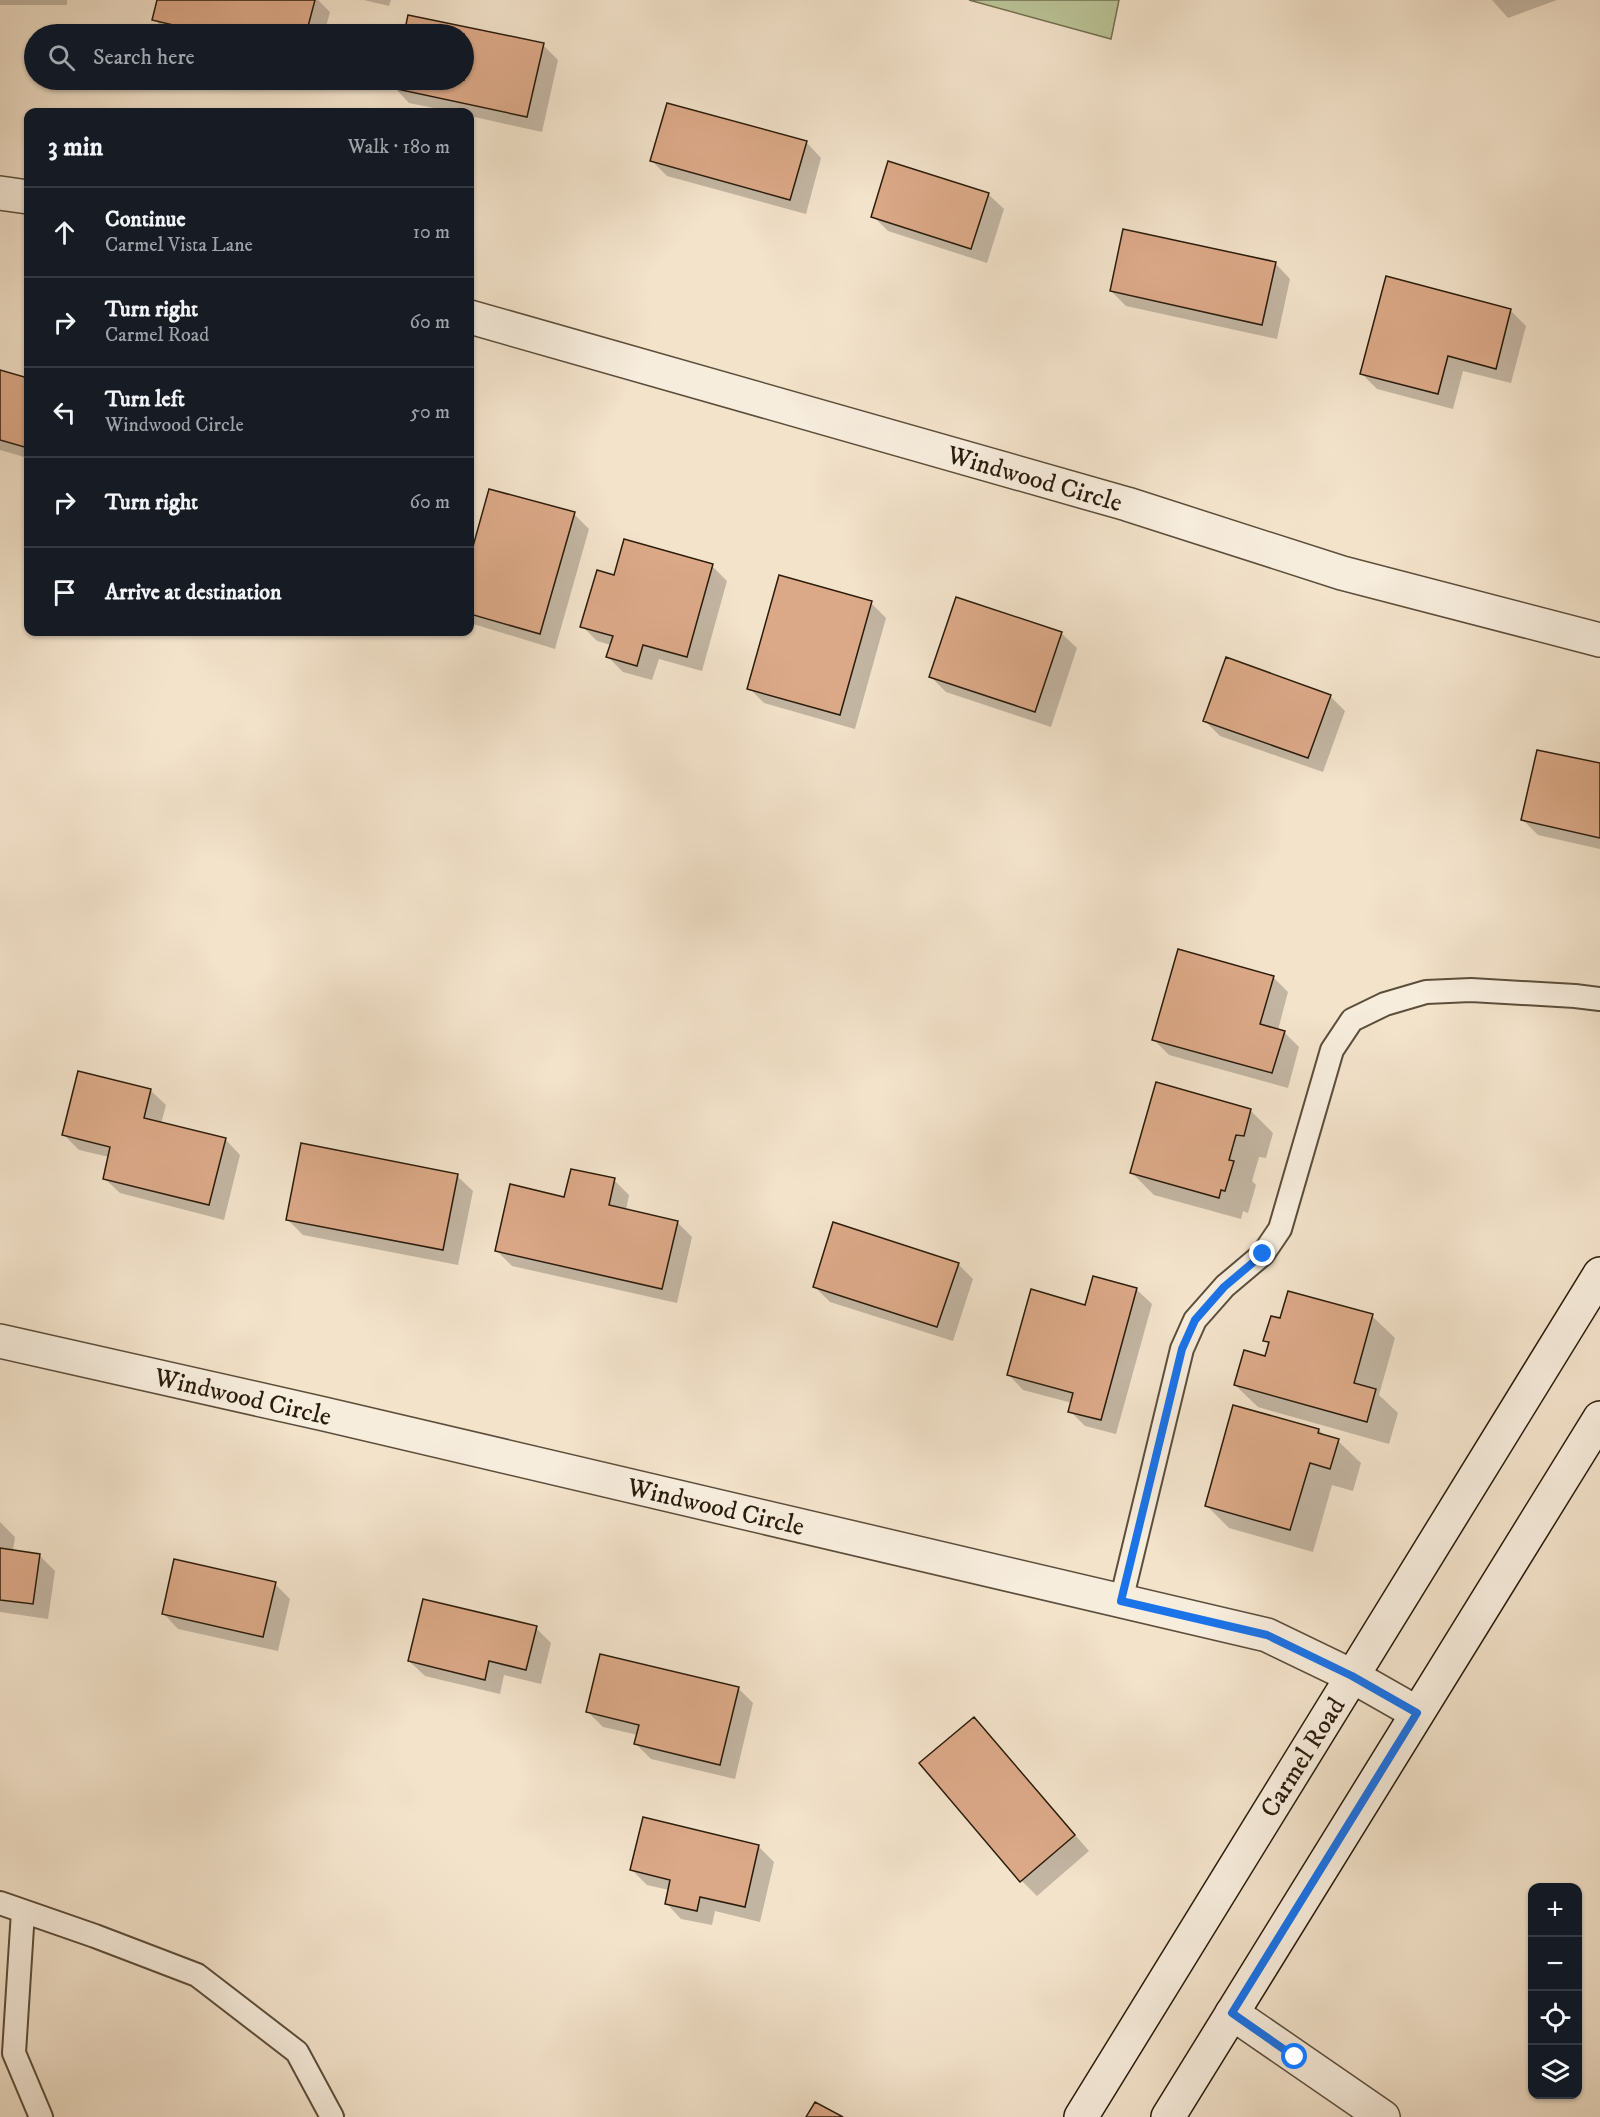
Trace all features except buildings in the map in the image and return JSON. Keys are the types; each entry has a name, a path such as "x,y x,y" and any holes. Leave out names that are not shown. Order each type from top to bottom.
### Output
{"street":[{"path":"0,193 24,196"},
{"name":"Windwood Circle","path":"474,318 1127,504 1342,573 1600,640"},
{"name":"Carmel Road","path":"1081,2117 1600,1274"},
{"name":"Windwood Circle","path":"0,1341 347,1419 1267,1635 1352,1676 1417,1713"},
{"path":"1168,2117 1600,1418"},
{"path":"1232,2013 1383,2117"}],"lane":[{"path":"1121,1601 1182,1349 1195,1320 1224,1287 1263,1254 1280,1230 1332,1050 1352,1020 1385,1004 1426,992 1471,990 1600,999"},
{"path":"0,1903 197,1975 297,2052 332,2117"},
{"path":"23,1911 14,2053 41,2117"}],"green space":[{"path":"969,0 1119,0 1111,39"}],"route":[{"path":"1263,1254 1224,1287 1195,1320 1182,1349 1121,1601 1267,1635 1352,1676 1417,1713 1232,2013 1295,2057"}]}
